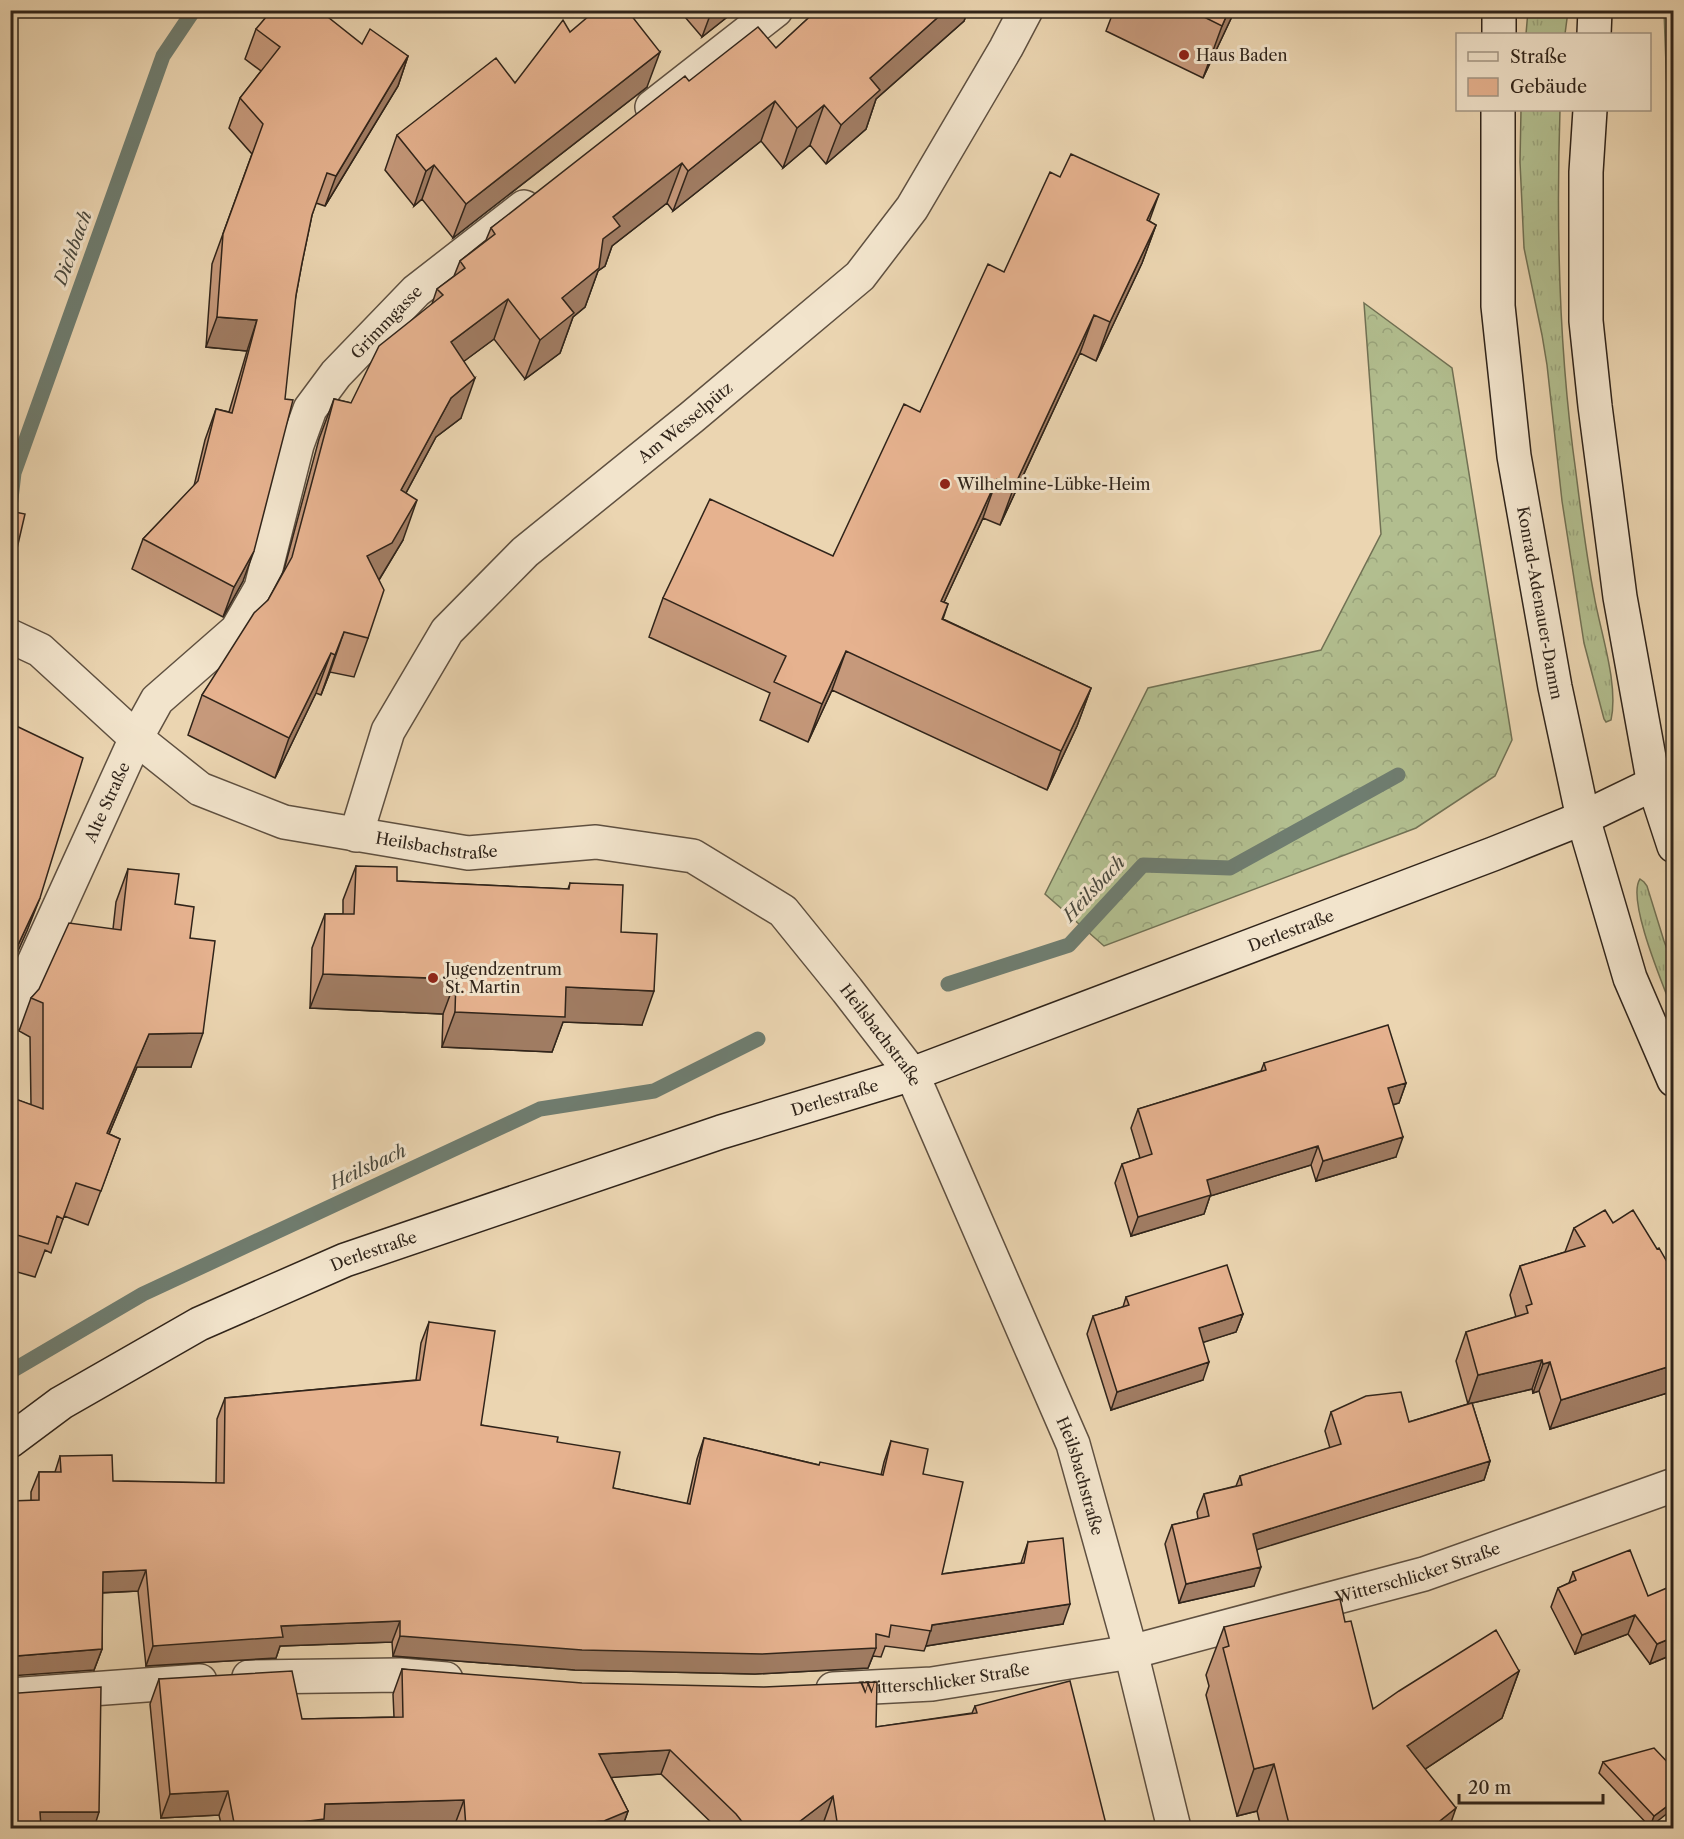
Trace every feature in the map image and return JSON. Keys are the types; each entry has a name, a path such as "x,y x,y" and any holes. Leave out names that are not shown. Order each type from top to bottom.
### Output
{"street":[{"path":"629,125 776,10"},
{"name":"Am Wesselpütz","path":"356,835 388,731 447,631 525,552 692,417 860,276 912,208 1026,10"},
{"path":"1499,10 1499,33"},
{"path":"1594,33 1595,10"},
{"name":"Konrad-Adenauer-Damm","path":"1498,111 1498,306 1514,456 1555,687 1583,818 1630,978 1674,1080"},
{"path":"1590,111 1586,172 1586,321 1604,482 1620,597 1664,780 1674,846"},
{"name":"Grimmgasse","path":"136,738 157,700 237,630 261,588 300,436 310,409 336,374 416,291 545,190"},
{"path":"10,636 40,650 136,738"},
{"name":"Heilsbachstraße","path":"136,738 200,789 284,822 468,853 596,842 693,856 783,911 912,1074 1073,1444 1131,1652 1174,1828"},
{"name":"Alte Straße","path":"10,1015 136,738"},
{"name":"Derlestraße","path":"10,1441 61,1403 199,1324 345,1260 721,1132 912,1074 1153,984 1583,818 1664,780"},
{"name":"Witterschlicker Straße","path":"802,1690 932,1684 1131,1652 1424,1574 1674,1485"},
{"path":"10,1695 258,1677 400,1676 470,1681"}],"green space":[{"path":"1528,11 1568,11 1565,33 1526,33"},
{"path":"1664,11 1674,11 1673,252"},
{"path":"1521,111 1560,111 1558,201 1562,337 1570,428 1586,549 1613,690 1611,720 1606,722 1584,643 1562,501 1547,365 1524,248 1520,162"},
{"path":"1364,303 1452,368 1512,740 1495,776 1416,828 1104,946 1045,894 1148,688 1321,650 1381,534"},
{"path":"1640,879 1647,886 1673,965 1673,1011 1642,923 1637,889"}],"building":[{"path":"272,10 319,10 362,44 370,29 408,56 336,176 327,173 312,215 296,295 285,399 293,400 254,551 234,587 143,539 198,481 216,409 232,413 257,320 217,317 223,234 263,124 240,98 280,47 256,29"},
{"path":"596,10 627,10 660,52 466,204 434,165 426,171 397,135 496,58 515,83 563,20 570,32"},
{"path":"817,10 946,10 870,78 880,90 841,125 824,105 797,128 775,101 688,171 682,163 613,217 620,226 603,239 599,268 562,298 574,313 540,340 508,299 451,342 475,378 451,398 401,490 417,500 392,543 367,556 384,590 368,638 344,632 335,655 331,653 289,738 202,695 254,613 268,600 292,557 334,399 351,403 379,346 443,295 437,289 465,268 460,261 495,234 491,228 685,76 689,81 758,27 776,48"},
{"path":"1190,10 1229,10 1222,26"},
{"name":"Wilhelmine-Lübke-Heim","path":"1071,154 1159,194 1147,220 1156,225 1110,322 1094,315 1014,487 997,479 941,601 948,604 942,619 1091,688 1061,751 846,651 822,704 774,682 786,656 663,598 710,499 833,556 904,404 920,412 988,264 1004,272 1050,172 1060,177"},
{"path":"10,511 25,514 15,557 10,556"},
{"path":"10,723 83,758 40,898 10,962"},
{"path":"356,866 397,867 397,881 569,889 570,883 623,885 621,932 657,934 654,991 566,987 565,1017 455,1012 456,979 323,974 325,914 354,914"},
{"path":"128,869 179,874 175,904 194,907 190,938 215,941 203,1033 149,1034 107,1133 120,1139 101,1191 76,1183 63,1219 57,1216 48,1244 10,1233 10,1097 43,1109 43,1003 31,998 39,989 69,923 121,930"},
{"path":"1388,1025 1406,1083 1388,1088 1403,1137 1323,1161 1318,1146 1207,1180 1211,1195 1138,1217 1122,1164 1152,1154 1138,1109 1266,1070 1264,1063"},
{"path":"1605,1210 1613,1223 1633,1210 1674,1274 1674,1365 1561,1400 1550,1362 1543,1364 1542,1360 1478,1375 1466,1332 1528,1313 1526,1306 1532,1304 1520,1266 1585,1246 1574,1228"},
{"path":"1227,1265 1243,1314 1199,1328 1209,1362 1117,1392 1093,1316 1129,1305 1126,1297"},
{"path":"429,1322 495,1331 481,1425 558,1437 557,1442 620,1452 613,1488 690,1504 704,1438 819,1465 820,1462 883,1475 891,1441 928,1449 923,1474 963,1482 942,1574 1024,1563 1028,1542 1063,1538 1070,1604 932,1625 931,1631 891,1625 889,1637 876,1634 876,1648 762,1654 582,1650 400,1636 400,1621 281,1626 283,1637 153,1646 146,1570 103,1572 102,1649 10,1658 10,1501 39,1500 39,1472 61,1472 60,1456 112,1455 113,1481 224,1483 225,1398 420,1380"},
{"path":"1401,1392 1409,1422 1472,1403 1490,1461 1253,1534 1261,1567 1186,1584 1172,1525 1209,1516 1204,1494 1242,1485 1240,1476 1341,1444 1331,1412 1366,1396"},
{"path":"1630,1550 1648,1596 1674,1585 1674,1637 1657,1644 1635,1615 1582,1635 1558,1588 1576,1580 1573,1572"},
{"path":"1340,1599 1345,1622 1351,1621 1373,1709 1496,1630 1519,1671 1407,1746 1456,1808 1431,1828 1290,1828 1274,1764 1254,1769 1223,1648 1229,1646 1224,1627"},
{"path":"402,1669 582,1683 764,1687 877,1682 876,1727 977,1713 975,1706 1070,1681 1107,1828 838,1828 833,1796 791,1828 781,1828 778,1825 774,1828 747,1828 736,1814 670,1750 599,1754 628,1811 604,1821 523,1828 466,1828 464,1800 325,1804 324,1819 255,1828 235,1828 228,1791 170,1794 159,1679 292,1671 302,1719 403,1717"},
{"path":"101,1687 99,1812 40,1812 41,1828 10,1828 10,1691 19,1693"},
{"path":"1654,1748 1674,1769 1674,1801 1654,1816 1603,1762"}],"waterway":[{"name":"Dichbach","path":"10,507 14,473 163,56 194,10"},
{"name":"Heilsbach","path":"948,984 1069,945 1143,865 1230,868 1398,775"},
{"name":"Heilsbach","path":"10,1372 143,1294 540,1109 654,1091 758,1039"}],"place":[{"name":"Haus Baden","path":"1184,55"},
{"name":"Wilhelmine-Lübke-Heim","path":"945,484"},
{"name":"Jugendzentrum St. Martin","path":"433,978"}]}
